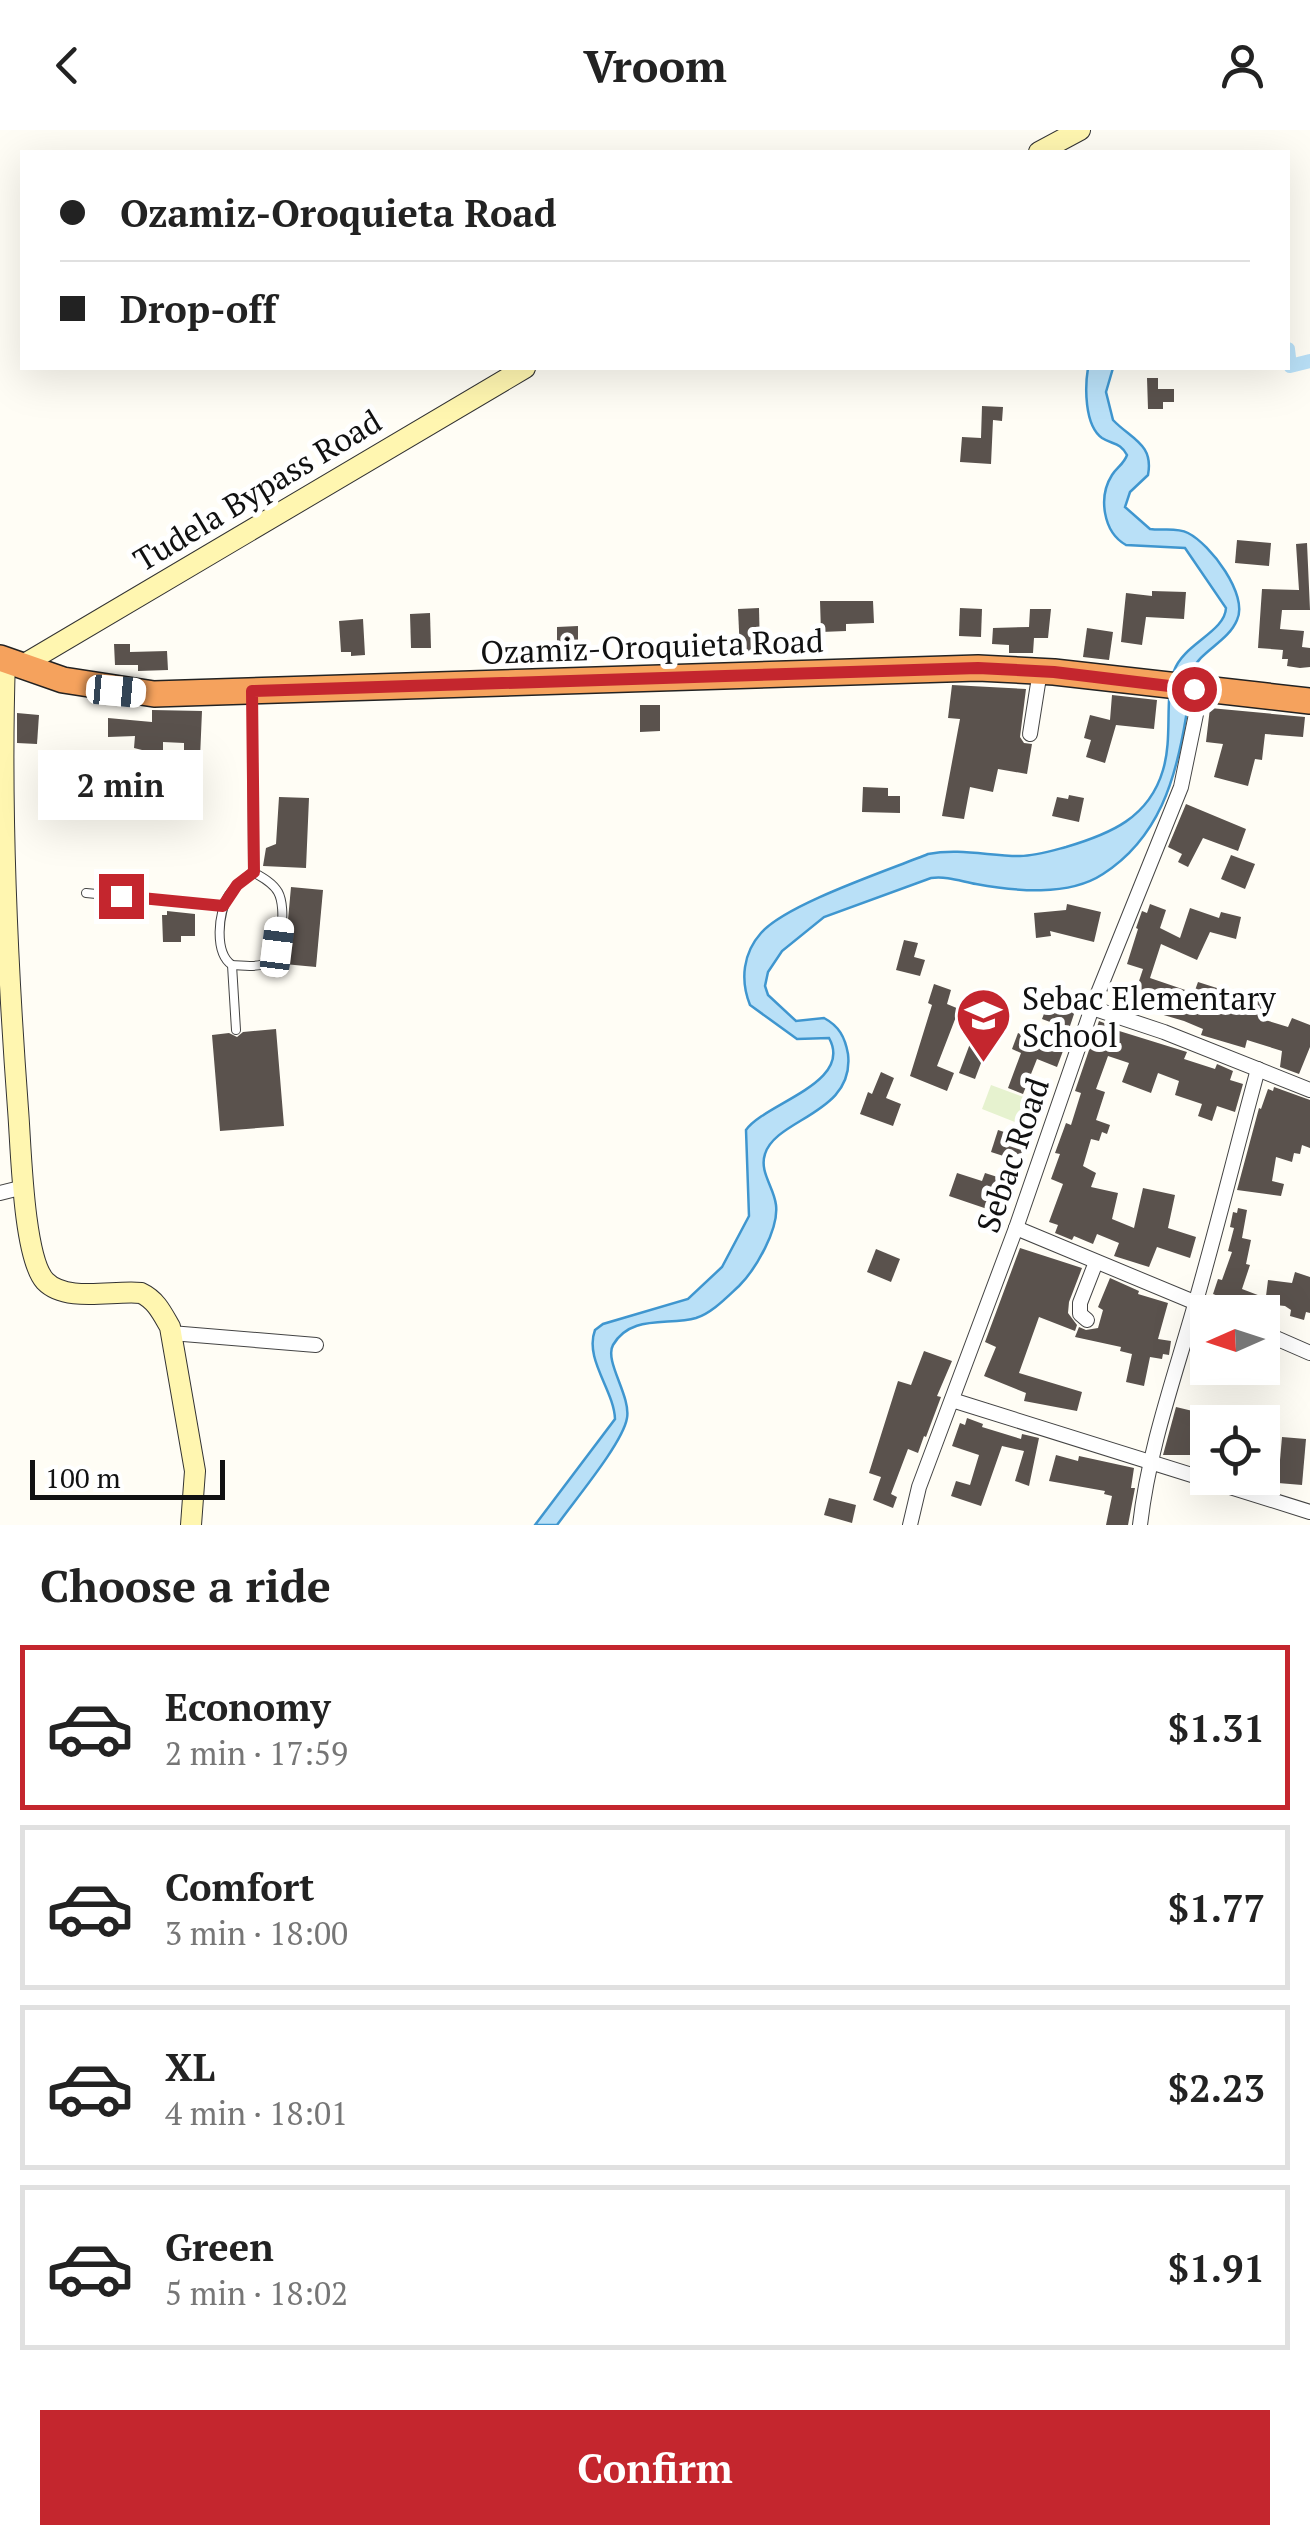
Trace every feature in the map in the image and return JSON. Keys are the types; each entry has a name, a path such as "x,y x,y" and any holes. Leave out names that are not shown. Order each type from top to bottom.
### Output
{"highway":[{"name":"Ozamiz-Oroquieta Road","path":"8,661 64,680 154,694 959,668 1040,671 1310,701"}],"street":[{"path":"1043,150 1080,130"},
{"name":"Tudela Bypass Road","path":"8,661 521,370"},
{"path":"8,661 0,738 4,915 24,1187 35,1263 48,1284 71,1292 141,1293 157,1306 171,1333 196,1471 192,1525"},
{"path":"1030,734 1040,671"},
{"name":"Sebac Road","path":"910,1525 920,1487 1092,1008 1180,787 1188,688"},
{"path":"1092,1008 1310,1090"},
{"path":"1197,1295 1258,1069"},
{"path":"0,1193 24,1187"},
{"path":"1016,1228 1190,1301"},
{"path":"1088,1320 1080,1314 1080,1303 1096,1262"},
{"path":"1140,1525 1149,1462 1190,1320"},
{"path":"171,1333 316,1345"},
{"path":"1280,1340 1310,1353"},
{"path":"952,1400 1310,1512"}],"lane":[{"path":"252,691 254,872"},
{"path":"254,872 280,896 277,947 262,965 232,965 222,956 223,906 237,885 254,872"},
{"path":"86,893 223,906"},
{"path":"232,965 236,1030"}],"green space":[{"path":"991,1085 1045,1105 1035,1130 982,1109"}],"water":[{"path":"1088,370 1112,370 1106,392 1113,420 1140,443 1149,465 1148,475 1130,492 1125,507 1150,529 1179,530 1197,539 1225,571 1238,597 1239,610 1233,628 1192,671 1177,763 1162,805 1138,843 1103,874 1089,881 1058,889 1024,890 931,878 824,917 782,951 768,972 768,995 796,1021 824,1018 834,1025 847,1048 847,1074 828,1103 784,1132 765,1154 764,1167 775,1198 776,1215 765,1248 746,1279 702,1316 640,1325 621,1335 613,1345 612,1360 627,1409 624,1429 557,1525 535,1525 615,1419 593,1352 595,1330 603,1324 688,1299 722,1267 749,1216 746,1130 819,1080 829,1068 833,1054 829,1038 797,1039 750,1005 745,967 750,949 761,933 815,899 928,854 1026,856 1098,836 1126,822 1157,787 1168,745 1169,694 1174,671 1186,653 1219,624 1226,608 1185,548 1126,545 1112,532 1105,513 1105,493 1127,455 1096,432 1086,395"}],"building":[{"path":"1147,378 1158,378 1158,389 1174,389 1174,402 1163,402 1163,409 1148,409"},
{"path":"982,406 1003,407 1002,421 993,420 991,464 960,462 962,437 981,438"},
{"path":"1237,540 1271,543 1269,566 1235,563"},
{"path":"1307,543 1310,610 1282,610 1280,629 1304,631 1302,647 1310,648 1310,667 1300,668 1287,666 1288,659 1282,659 1283,650 1258,648 1262,589 1299,590 1296,544"},
{"path":"1152,591 1186,592 1184,619 1146,617 1142,645 1121,642 1126,593 1152,596"},
{"path":"820,601 873,601 874,623 846,624 846,631 821,632"},
{"path":"759,608 760,651 740,652 738,609"},
{"path":"960,608 982,609 981,637 959,636"},
{"path":"1030,609 1051,609 1048,638 1034,638 1033,653 1009,653 1009,645 992,644 993,628 1029,627"},
{"path":"430,613 431,648 411,648 410,614"},
{"path":"363,619 365,655 341,652 339,621"},
{"path":"578,626 578,654 557,654 557,627"},
{"path":"1087,628 1113,632 1109,660 1083,657"},
{"path":"114,644 130,644 130,652 167,651 168,670 138,671 138,665 115,665"},
{"path":"952,685 1026,689 1020,737 1024,743 1032,744 1027,774 998,769 993,792 970,787 964,819 942,816 960,719 948,718"},
{"path":"1112,695 1157,700 1154,729 1116,725 1105,763 1086,757 1091,740 1084,738 1090,715 1110,720"},
{"path":"640,705 660,705 660,731 640,732"},
{"path":"1210,708 1305,717 1303,737 1265,734 1262,760 1255,759 1248,786 1214,777 1223,744 1206,742"},
{"path":"152,710 202,711 200,758 184,758 184,743 163,742 163,751 146,751 134,748 135,736 108,737 108,718 152,722"},
{"path":"17,713 39,715 37,744 17,743"},
{"path":"863,787 888,788 888,796 900,796 900,813 862,812"},
{"path":"1069,795 1084,798 1079,822 1052,816 1057,797 1068,799"},
{"path":"279,797 309,798 306,868 263,866 266,848 276,844"},
{"path":"1186,804 1246,829 1238,851 1203,838 1188,867 1178,862 1182,854 1168,847"},
{"path":"1231,855 1255,864 1245,889 1221,879"},
{"path":"291,887 323,890 316,967 284,964"},
{"path":"1067,904 1101,912 1094,942 1050,931 1051,936 1036,938 1034,913 1066,910"},
{"path":"1150,904 1166,910 1160,928 1180,938 1190,908 1219,918 1221,912 1241,917 1236,939 1210,932 1197,960 1161,944 1150,978 1194,993 1198,982 1267,1004 1262,1019 1288,1027 1292,1018 1310,1025 1310,1047 1299,1074 1280,1067 1282,1051 1247,1040 1245,1048 1201,1035 1203,1029 1184,1021 1123,1003 1129,987 1136,990 1143,969 1127,964 1142,911 1147,913"},
{"path":"167,911 195,914 195,936 181,936 181,942 163,942 162,915 167,915"},
{"path":"904,940 918,943 914,957 925,960 920,976 896,970"},
{"path":"934,984 951,990 947,1004 959,1009 937,1066 954,1073 947,1091 910,1076 932,1005 928,1003"},
{"path":"1040,992 1077,1005 1069,1029 1042,1019 1047,1006 1037,1003"},
{"path":"1099,1021 1187,1052 1184,1059 1233,1071 1230,1080 1243,1084 1235,1112 1217,1106 1212,1121 1198,1116 1202,1104 1175,1095 1179,1081 1158,1073 1151,1093 1122,1082 1129,1063 1108,1056 1096,1089 1105,1092 1096,1120 1110,1125 1099,1141 1091,1139 1083,1166 1096,1173 1091,1187 1118,1193 1112,1219 1134,1228 1143,1188 1175,1195 1168,1228 1196,1237 1190,1258 1157,1247 1149,1267 1114,1256 1119,1243 1097,1234 1093,1244 1074,1236 1072,1240 1055,1233 1058,1225 1049,1222 1063,1184 1051,1179 1060,1154 1055,1153 1066,1123 1071,1125 1081,1093 1075,1091"},
{"path":"276,1029 284,1126 220,1131 212,1035 229,1033 237,1037 243,1032"},
{"path":"1018,1033 1063,1051 1057,1067 1037,1059 1023,1094 1008,1088 1021,1053 1012,1049"},
{"path":"971,1041 987,1047 975,1079 959,1073"},
{"path":"881,1072 894,1078 886,1098 901,1104 893,1126 860,1114"},
{"path":"1274,1087 1310,1100 1310,1148 1302,1145 1292,1162 1276,1157 1272,1181 1284,1184 1281,1196 1237,1190 1259,1108 1268,1089 1273,1091"},
{"path":"998,1130 1026,1139 1019,1161 991,1152"},
{"path":"957,1173 982,1181 985,1173 1013,1182 1002,1214 949,1196"},
{"path":"1238,1208 1247,1210 1242,1238 1251,1240 1246,1264 1250,1265 1242,1289 1258,1295 1216,1295 1218,1279 1222,1280 1232,1252 1228,1251 1234,1228 1230,1227 1233,1212 1237,1213"},
{"path":"1020,1248 1082,1268 1069,1302 1068,1313 1077,1325 1075,1331 1039,1317 1019,1373 1082,1392 1077,1411 1024,1401 1026,1393 984,1376 996,1347 985,1342"},
{"path":"876,1249 900,1259 891,1282 867,1272"},
{"path":"1295,1272 1310,1277 1310,1313 1306,1312 1304,1320 1290,1316 1291,1310 1280,1306 1280,1295 1266,1295 1268,1280 1292,1283"},
{"path":"1110,1278 1139,1291 1138,1294 1168,1303 1158,1339 1171,1341 1169,1355 1163,1354 1162,1359 1150,1357 1144,1386 1126,1382 1132,1354 1120,1351 1121,1347 1075,1337 1079,1327 1098,1328 1103,1310 1098,1307"},
{"path":"924,1351 952,1361 918,1453 908,1449 891,1494 897,1497 893,1508 873,1500 881,1477 869,1473 898,1381 911,1385"},
{"path":"1176,1407 1190,1410 1190,1455 1163,1455"},
{"path":"967,1418 1021,1439 1022,1434 1039,1438 1029,1486 1015,1481 1024,1451 1002,1446 981,1506 951,1496 956,1481 970,1485 979,1455 952,1446 960,1423 965,1425"},
{"path":"1282,1437 1306,1439 1302,1485 1280,1483"},
{"path":"1056,1455 1134,1468 1131,1488 1135,1488 1128,1525 1106,1525 1112,1496 1104,1494 1105,1491 1049,1481"},
{"path":"829,1498 856,1505 852,1523 824,1515"}],"waterway":[{"path":"1290,366 1310,361"}],"place":[{"name":"Sebac Elementary School","path":"983,1065"}],"route":[{"path":"121,896 223,906 237,885 254,872 252,691 978,668 1054,672 1194,689"}]}
